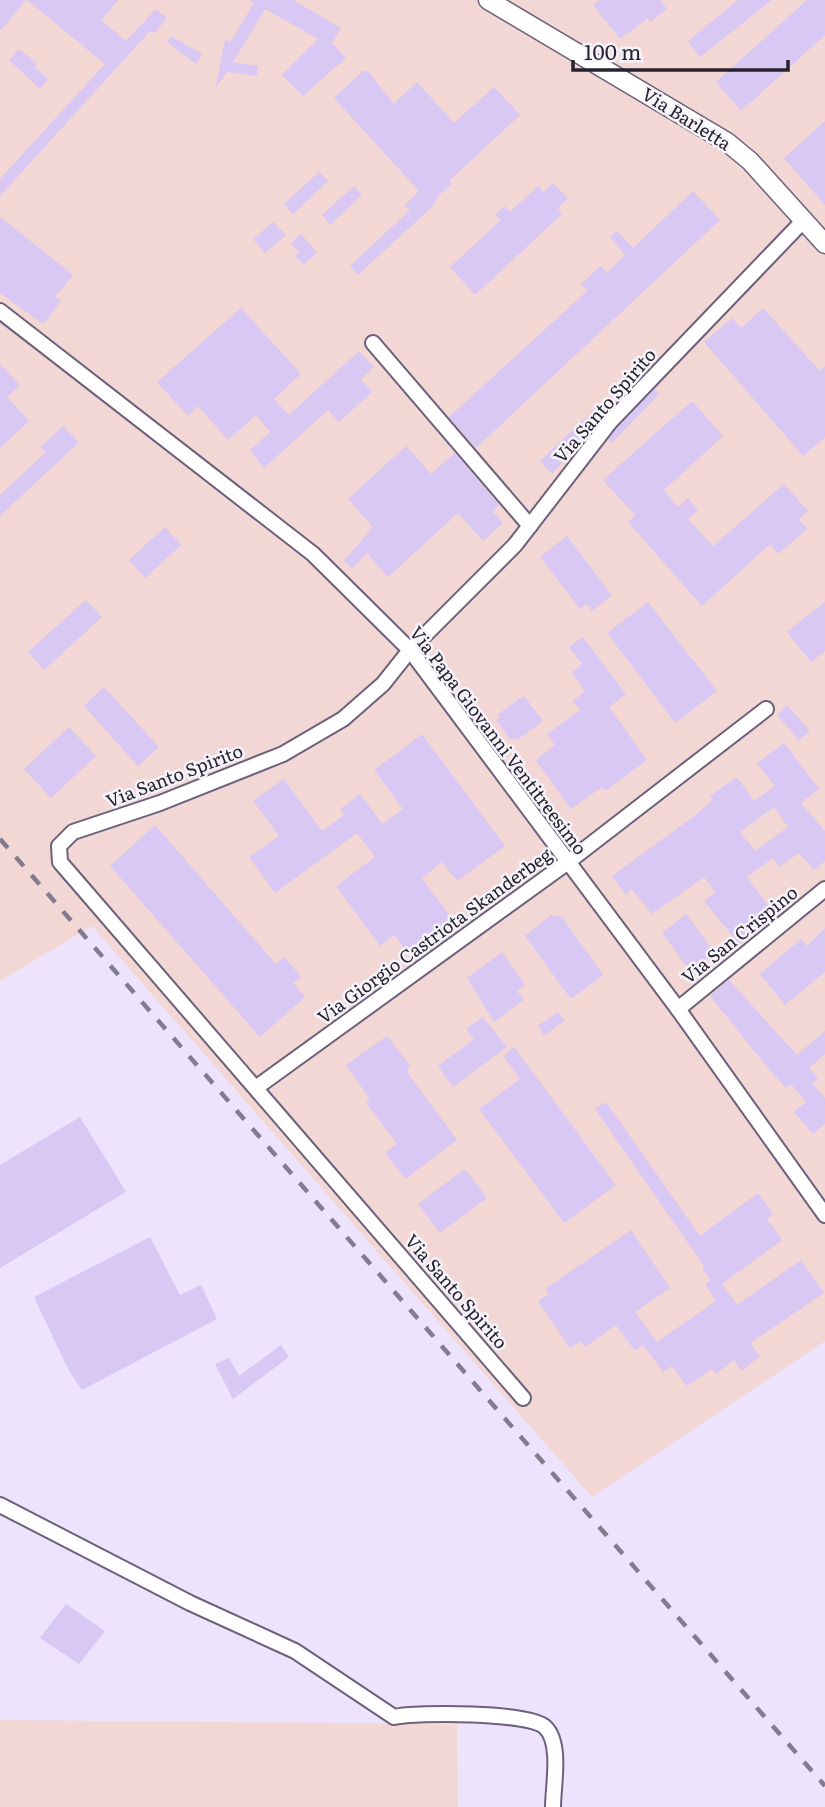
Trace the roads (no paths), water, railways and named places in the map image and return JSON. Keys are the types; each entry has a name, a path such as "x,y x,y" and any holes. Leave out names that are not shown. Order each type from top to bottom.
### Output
{"main road":[{"name":"Via Barletta","path":"488,0 727,142 750,161 825,244"}],"street":[{"name":"Via Santo Spirito","path":"523,1398 60,862 58,846 73,832 160,803 283,754 343,719 383,684 410,650 515,545 610,422 804,220"},
{"name":"Via Papa Giovanni Ventitreesimo","path":"0,311 313,554 410,650 678,1009 825,1215"},
{"path":"373,343 530,526"},
{"name":"Via Giorgio Castriota Skanderbeg","path":"257,1087 568,862 766,709"},
{"name":"Via San Crispino","path":"678,1009 825,889"},
{"path":"0,1506 190,1603 295,1651 394,1717 410,1713 500,1715 525,1717 546,1727 554,1745 553,1807"}],"railway":[{"path":"0,839 825,1786"}]}
